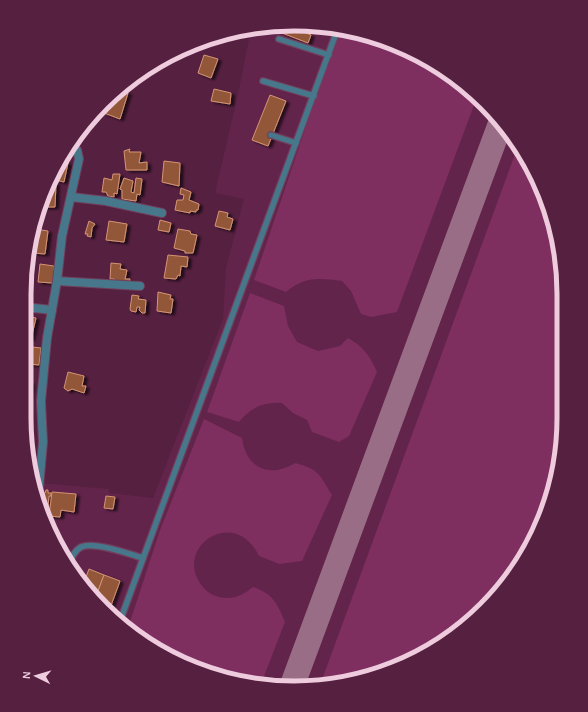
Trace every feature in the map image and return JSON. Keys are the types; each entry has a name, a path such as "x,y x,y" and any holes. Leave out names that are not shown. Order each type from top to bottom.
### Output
{"street":[{"path":"39,482 42,442 41,401 47,338 57,281 62,236 72,197 79,160 77,150 75,148"},
{"path":"72,197 106,201 162,213"},
{"path":"57,281 140,286"},
{"path":"31,308 52,310"}],"lane":[{"path":"122,617 336,34"},
{"path":"279,39 329,55"},
{"path":"263,81 314,96"},
{"path":"271,134 296,144"},
{"path":"71,558 77,550 89,545 143,558"}],"shaded area":[{"path":"294,31 328,33 345,36 379,45 426,66 454,85 480,108 513,148 530,178 543,209 555,260 557,294 557,418 555,452 543,503 522,550 503,578 480,604 440,637 410,654 379,667 328,679 294,681 260,679 243,676 193,661 162,646 148,637 108,604 75,564 66,550 51,519 39,483 109,489 109,493 153,498 223,319 226,268 244,199 215,193 250,35 260,33"},
{"path":"337,35 379,45 410,58 440,75 475,103 397,312 371,317 361,314 351,291 342,281 312,279 300,283 286,292 254,280"},
{"path":"516,152 530,178 543,209 555,260 557,294 557,418 555,452 543,503 522,550 503,578 480,604 454,627 426,646 395,661 362,672 322,679"},
{"path":"250,293 284,306 288,326 297,342 318,351 340,346 348,338 362,348 372,361 377,372 349,436 339,442 312,432 307,420 293,413 282,403 269,403 258,406 243,417 239,422 207,412"},
{"path":"204,419 242,438 248,457 260,468 276,470 285,468 295,463 314,470 325,482 332,495 302,561 279,564 259,556 249,541 236,534 223,533 211,537 201,545 195,556 194,569 200,583 209,593 221,597 231,598 245,593 253,587 270,596 277,604 285,622 263,679 226,672 193,661 162,646 130,623 160,530"}],"building":[{"path":"302,31 311,35 308,43 282,33 282,32"},
{"path":"204,55 218,59 211,78 198,73"},
{"path":"214,89 231,93 230,104 211,101"},
{"path":"125,92 128,93 120,119 104,113"},
{"path":"270,95 286,101 268,146 252,140"},
{"path":"130,149 129,152 141,152 139,163 147,162 147,170 126,170 124,151"},
{"path":"164,161 180,163 179,186 162,182"},
{"path":"66,163 68,163 64,182 57,180"},
{"path":"113,174 120,174 117,194 114,193 114,197 108,196 106,192 102,192 104,178 112,180"},
{"path":"124,178 133,181 131,192 134,193 136,178 142,179 140,195 137,194 136,201 122,199 122,190 120,189"},
{"path":"56,183 55,207 46,207"},
{"path":"181,188 191,192 189,200 199,204 196,212 190,211 190,213 175,210 177,200 183,200 184,195 180,194"},
{"path":"219,211 228,213 227,217 233,219 230,230 215,226"},
{"path":"160,220 171,223 169,232 158,230"},
{"path":"89,221 95,224 92,228 91,237 87,236 88,234 85,234"},
{"path":"109,221 127,224 124,242 106,240"},
{"path":"178,229 190,231 191,234 197,235 193,253 185,253 185,251 174,248"},
{"path":"39,230 48,231 45,254 34,253"},
{"path":"168,255 188,257 187,267 181,266 180,276 178,275 176,279 164,278"},
{"path":"111,263 121,264 120,269 127,270 125,279 130,279 129,283 115,282 114,279 110,279"},
{"path":"40,264 54,266 53,283 38,282"},
{"path":"158,292 171,295 170,299 173,299 171,313 157,311"},
{"path":"132,295 139,296 138,299 146,300 145,313 142,313 139,310 140,307 137,307 136,312 131,311"},
{"path":"31,317 36,318 31,339"},
{"path":"32,347 41,348 39,365 31,364"},
{"path":"68,372 84,376 82,386 86,386 84,393 72,389 68,391 64,388"},
{"path":"46,490 48,490 48,493 51,493 51,496 49,496 48,510 44,500 45,497 43,497 43,495"},
{"path":"52,492 76,494 74,512 61,510 60,517 50,516"},
{"path":"106,496 115,497 113,509 104,508"},
{"path":"89,569 104,575 97,593 85,579"},
{"path":"104,575 120,581 111,606 97,593"}],"taxiway":[{"path":"294,681 499,129"}]}
